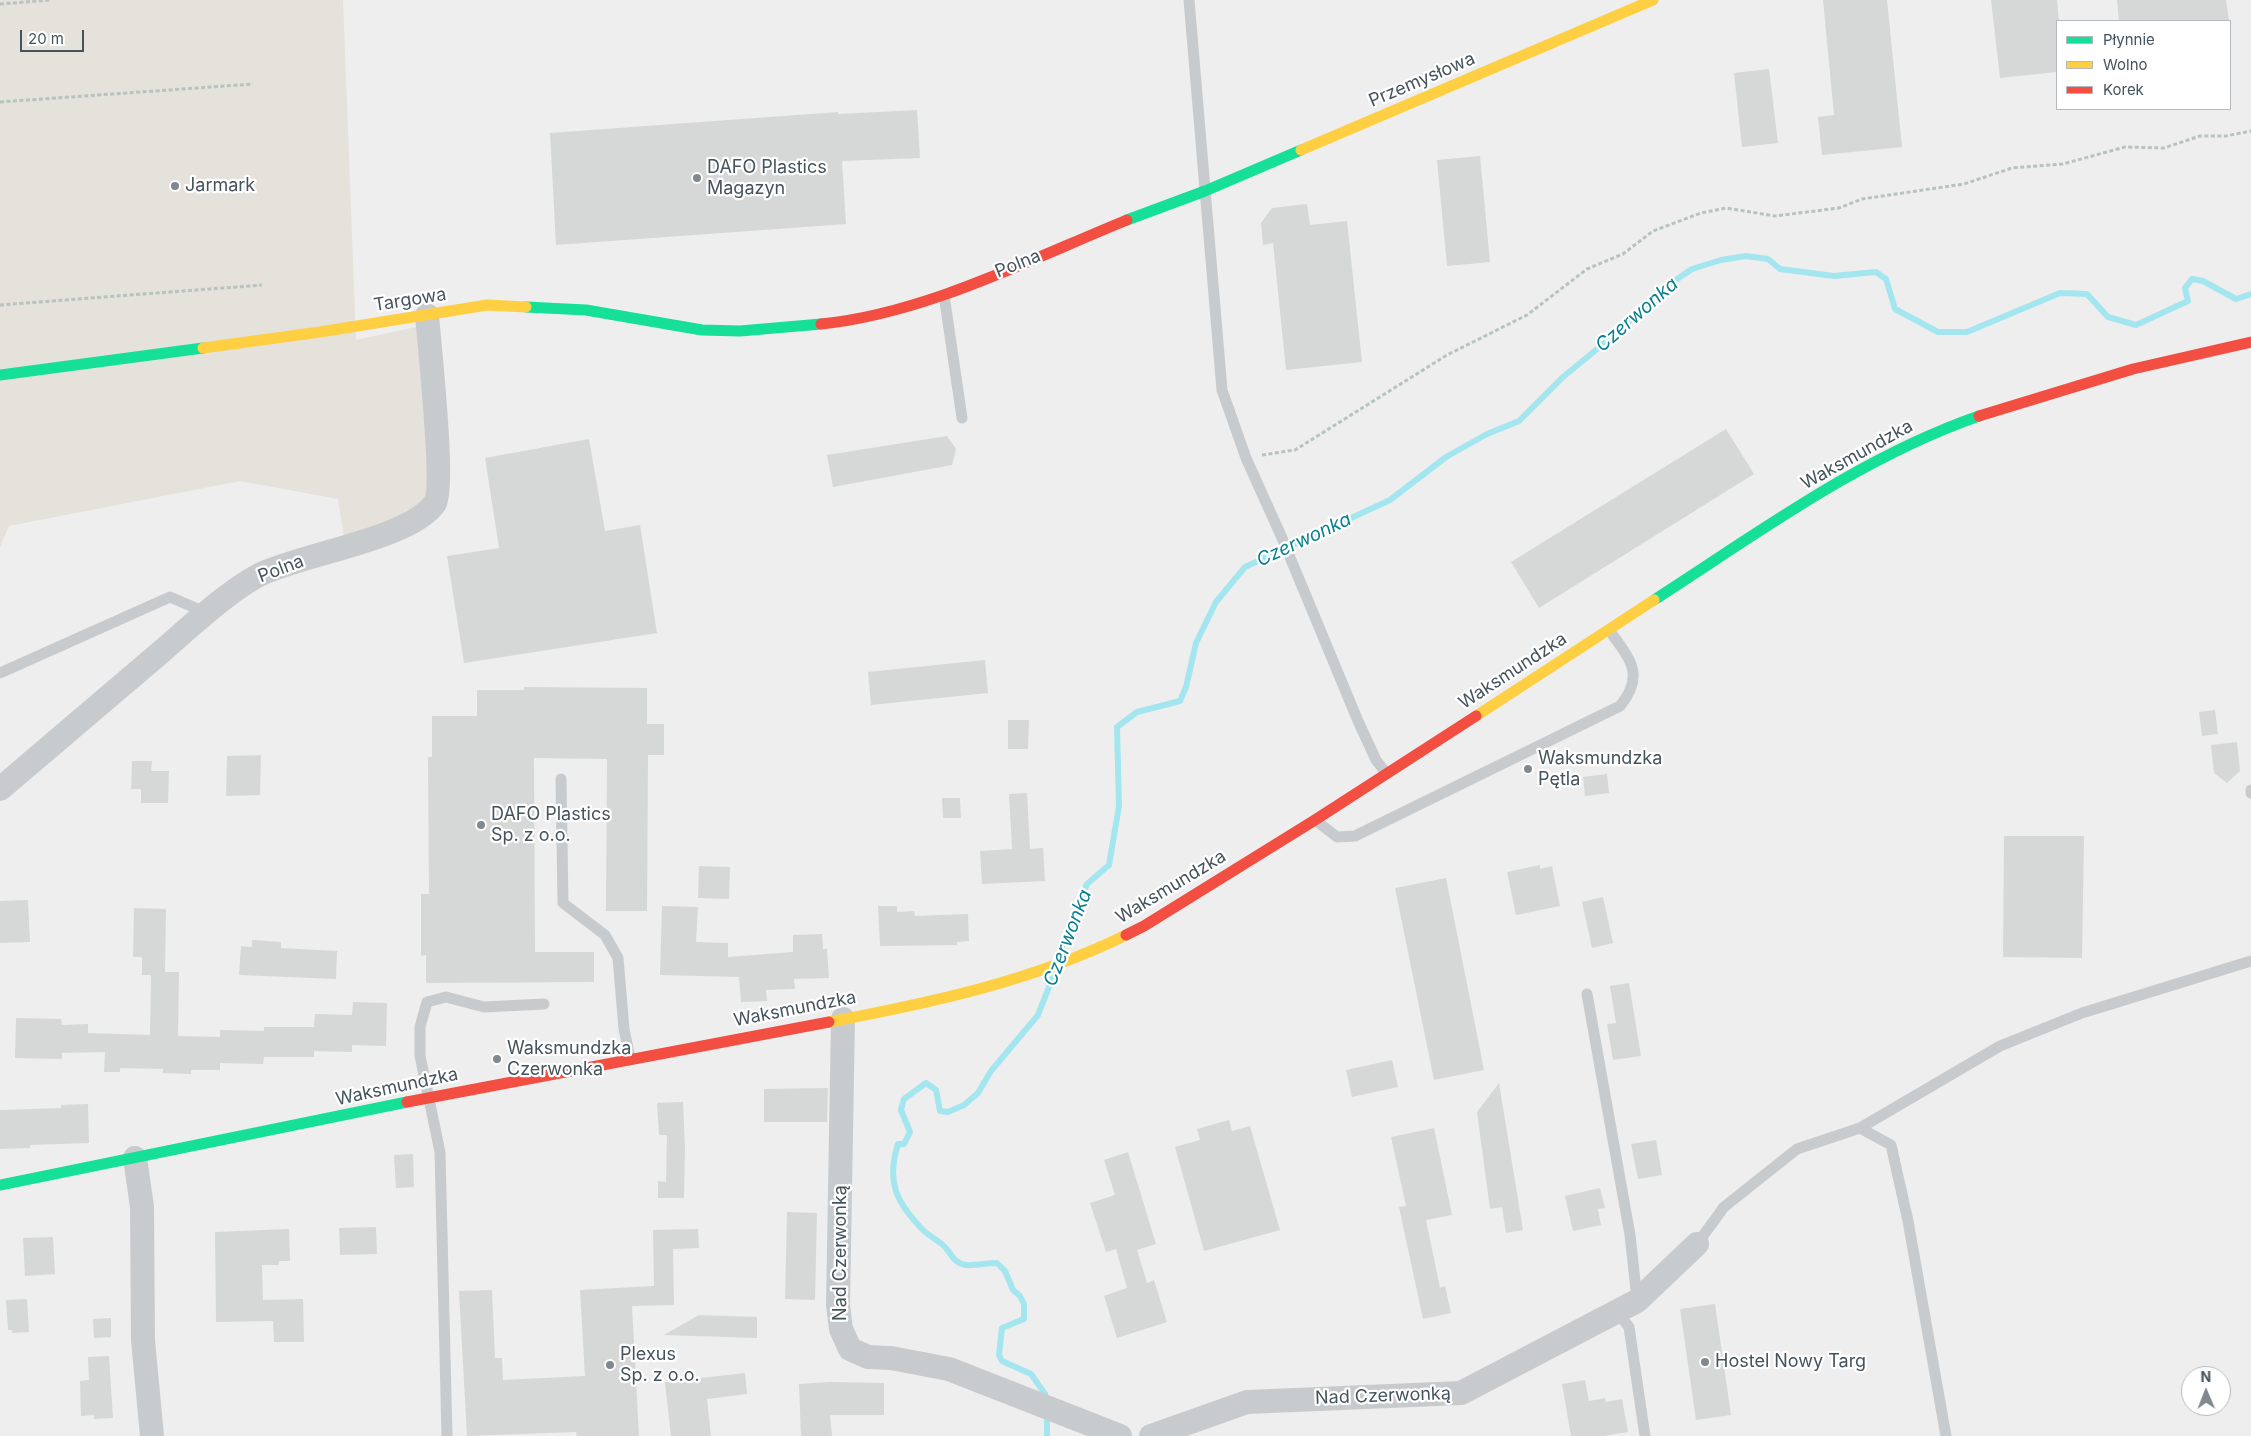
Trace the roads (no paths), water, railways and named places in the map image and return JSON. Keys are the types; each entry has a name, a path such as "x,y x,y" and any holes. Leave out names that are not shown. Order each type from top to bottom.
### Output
{"street":[{"name":"Przemysłowa","path":"1205,191 1653,0"},
{"name":"Polna","path":"826,324 879,313 944,295 1160,206 1205,191"},
{"name":"Targowa","path":"0,375 320,332 487,305 586,310 702,330 740,331 826,324"},
{"name":"Polna","path":"0,789 207,612 258,576 279,566 326,553 420,519 436,501 438,481 436,414 427,315"},
{"name":"Waksmundzka","path":"0,1185 630,1058 843,1019 986,988 1043,970 1144,926 1315,820 1818,495 1909,444 2006,407 2097,379 2191,354 2251,342"},
{"name":"Nad Czerwonką","path":"843,1019 838,1305 841,1329 850,1349 868,1357 891,1358 949,1369 1120,1436"},
{"path":"135,1158 142,1207 143,1340 152,1436"},
{"name":"Nad Czerwonką","path":"1151,1436 1247,1402 1461,1393 1637,1301 1697,1244"}],"lane":[{"path":"1189,0 1222,390 1246,458 1290,556 1358,721 1376,760 1386,773"},
{"path":"944,295 962,418"},
{"path":"0,673 170,597 207,612"},
{"path":"1315,820 1337,837 1355,836 1620,706 1629,696 1634,682 1634,671 1629,658 1608,630"},
{"path":"561,779 563,903 605,934 618,958 624,1029 630,1058"},
{"path":"1697,1244 1724,1207 1797,1149 1860,1128 2000,1046 2082,1013 2251,960"},
{"path":"1587,994 1630,1235 1637,1301"},
{"path":"447,1436 440,1152 420,1056 420,1027 427,1002 446,997 484,1007 544,1004"},
{"path":"1860,1128 1891,1145 1908,1221 1946,1436"},
{"path":"1616,1311 1629,1327 1645,1436"}],"waterway":[{"name":"Czerwonka","path":"1059,955 1087,884 1109,865 1119,806 1117,727 1137,712 1180,701 1186,687 1196,643 1216,602 1245,567 1390,500 1446,457 1487,434 1519,421 1563,377 1619,331 1661,290 1692,269 1721,260 1746,256 1768,259 1780,269 1834,276 1876,272 1886,279 1895,309 1938,332 1967,332 2060,293 2087,294 2108,317 2136,325 2188,301 2185,288 2192,279 2203,281 2236,299 2251,294"},
{"name":"Czerwonka","path":"1045,1394 1031,1374 1002,1361 999,1355 1002,1328 1024,1319 1024,1304 1020,1296 1013,1290 1005,1271 997,1263 969,1265 955,1260 944,1246 923,1230 906,1210 896,1191 893,1170 898,1144 904,1144 910,1132 901,1110 904,1099 926,1083 936,1090 940,1111 948,1112 964,1105 978,1093 991,1071 1038,1015 1054,974"},
{"name":"Czerwonka","path":"1047,1421 1047,1436"}],"place":[{"name":"DAFO Plastics Magazyn","path":"697,178"},
{"name":"Jarmark","path":"175,186"},
{"name":"Waksmundzka Pętla","path":"1528,769"},
{"name":"DAFO Plastics Sp. z o.o.","path":"481,825"},
{"name":"Waksmundzka Czerwonka","path":"497,1059"},
{"name":"Hostel Nowy Targ","path":"1705,1362"},
{"name":"Plexus Sp. z o.o.","path":"610,1365"}]}
